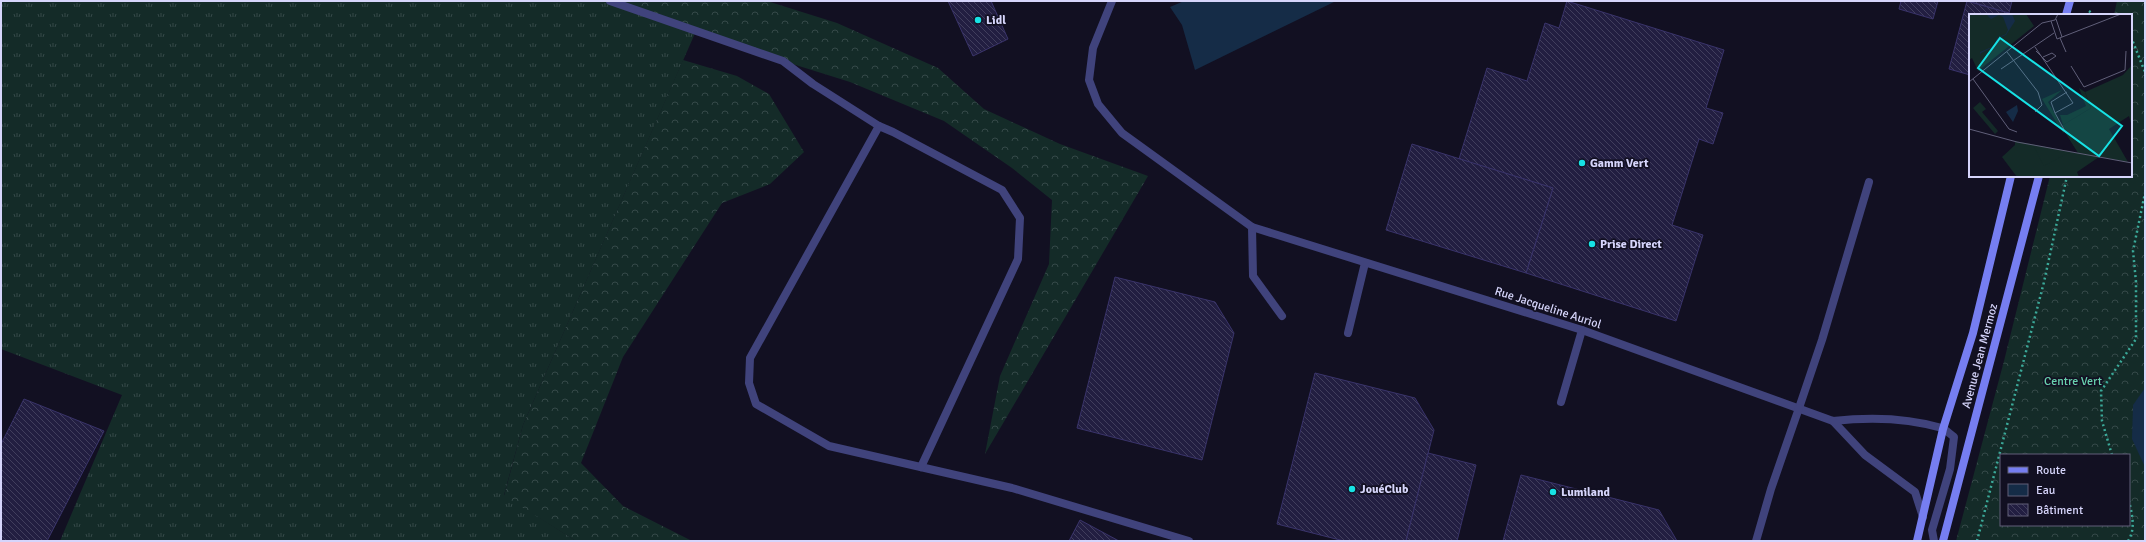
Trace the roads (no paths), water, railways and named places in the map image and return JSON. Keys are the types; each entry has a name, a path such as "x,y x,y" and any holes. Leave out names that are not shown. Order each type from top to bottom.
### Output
{"main road":[{"path":"2066,14 2070,1"},
{"name":"Avenue Jean Mermoz","path":"1917,541 1943,429 1973,333 2010,177"},
{"name":"Avenue Jean Mermoz","path":"1943,541 2039,177"}],"street":[{"path":"610,1 783,61 813,84 879,126 1002,190 1020,218 1018,259 921,467"},
{"name":"Rue Jacqueline Auriol","path":"1112,1 1093,48 1089,80 1098,104 1122,133 1252,227 1582,330 1833,421"},
{"path":"879,126 750,358 749,383 756,404 829,446 1012,488 1189,541"},
{"path":"1756,541 1771,489 1822,340 1869,182"},
{"path":"1252,227 1253,276 1282,316"},
{"path":"1348,333 1365,263"},
{"path":"1561,402 1582,330"},
{"path":"1833,421 1859,418 1906,421 1943,429 1954,437 1950,469 1932,530 1934,541"},
{"path":"1833,421 1865,455 1915,492 1923,517"}],"water":[{"path":"1184,1 1336,1 1195,70 1182,25 1170,7"},
{"path":"2145,388 2145,467 2132,439 2133,405"}],"place":[{"name":"Lidl","path":"978,20"},
{"name":"Gamm Vert","path":"1582,163"},
{"name":"Prise Direct","path":"1592,244"},
{"name":"JouéClub","path":"1352,489"},
{"name":"Lumiland","path":"1553,492"}],"park label":[{"name":"Centre Vert","path":"2073,381"}]}
